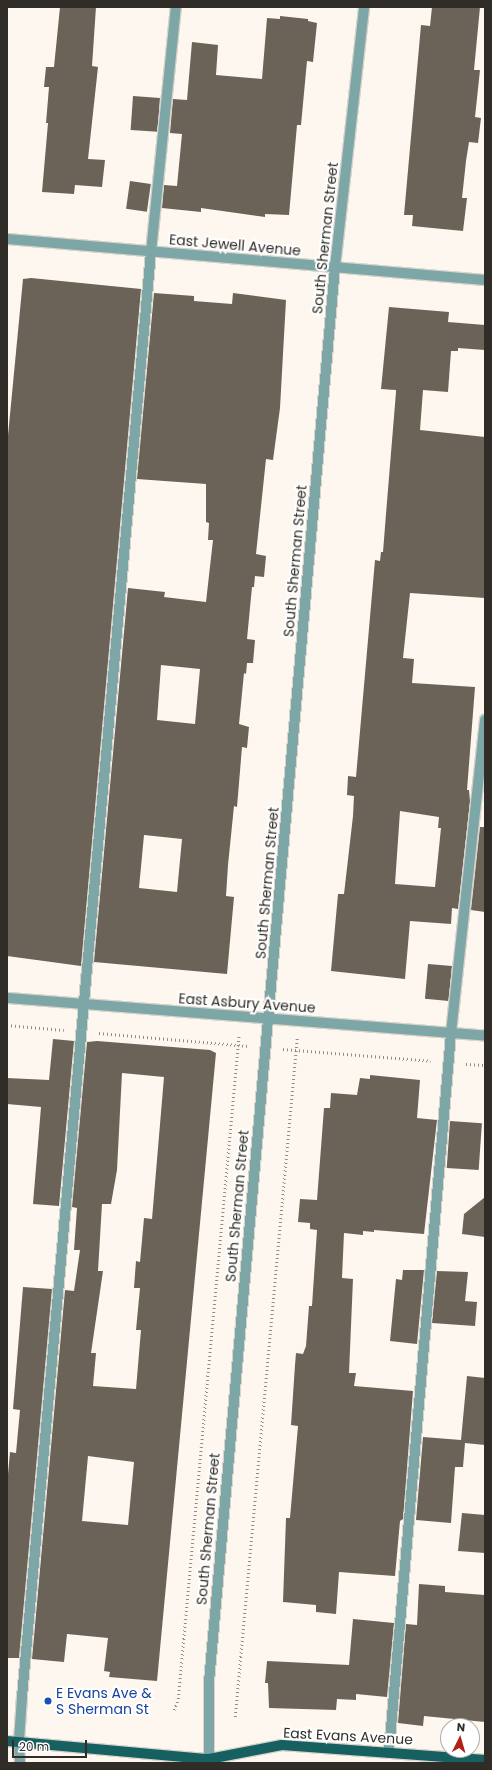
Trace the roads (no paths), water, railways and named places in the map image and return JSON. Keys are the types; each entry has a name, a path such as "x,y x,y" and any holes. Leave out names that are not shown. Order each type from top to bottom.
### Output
{"main road":[{"name":"East Evans Avenue","path":"7,1740 222,1763"},
{"name":"East Evans Avenue","path":"209,1761 282,1744 389,1751 485,1760"}],"street":[{"path":"20,1763 18,1741 151,252 176,7"},
{"name":"South Sherman Street","path":"209,1761 209,1682 335,267 364,7"},
{"name":"East Jewell Avenue","path":"7,239 485,280"},
{"path":"389,1751 450,1033 485,720"},
{"name":"East Asbury Avenue","path":"7,998 485,1036"}],"place":[{"name":"E Evans Ave & S Sherman St","path":"48,1701"}]}
